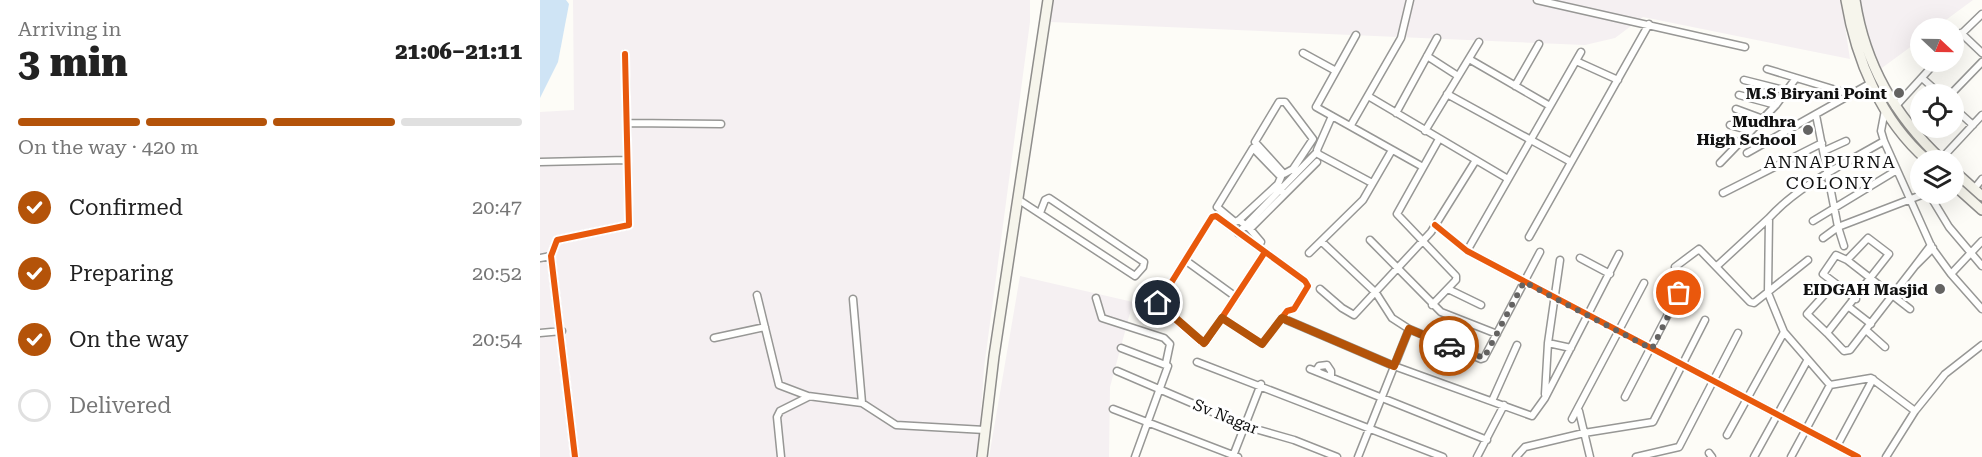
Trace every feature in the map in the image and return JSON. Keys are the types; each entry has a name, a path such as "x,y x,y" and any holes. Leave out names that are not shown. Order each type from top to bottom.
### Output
{"street":[{"path":"982,457 1046,0"},
{"path":"1351,125 1401,38 1410,0"},
{"path":"1537,0 1745,47"},
{"path":"1846,0 1851,30 1871,83 1890,108 1932,150"},
{"path":"1855,0 1866,49 1890,108 1902,135 1917,150"},
{"path":"1964,30 1982,14"},
{"path":"1528,237 1649,24"},
{"path":"1356,35 1316,107 1423,167"},
{"path":"1964,36 1982,53"},
{"path":"1396,113 1437,38"},
{"path":"1425,131 1479,42"},
{"path":"1515,86 1539,44"},
{"path":"1467,252 1581,52"},
{"path":"1303,53 1336,71"},
{"path":"575,457 562,331 551,256 558,240 629,225 626,54"},
{"path":"1427,56 1458,76"},
{"path":"1469,59 1550,106"},
{"path":"1576,61 1618,80"},
{"path":"1961,84 1982,62"},
{"path":"1767,69 1849,94"},
{"path":"1927,72 1890,108 1881,131 1908,200 1932,247 1951,274 1982,309"},
{"path":"1720,163 1776,105 1796,78"},
{"path":"1922,78 1929,84"},
{"path":"1744,80 1786,91"},
{"path":"1747,153 1871,83"},
{"path":"1447,94 1571,162"},
{"path":"1739,95 1776,105"},
{"path":"1368,96 1508,179"},
{"path":"1281,189 1294,171 1312,138 1285,102 1279,102 1255,142 1284,174 1294,171 1317,152 1332,116"},
{"path":"1736,109 1763,119"},
{"path":"1816,115 1834,209 1844,246"},
{"path":"1951,150 1982,115"},
{"path":"1964,117 1973,125"},
{"path":"629,123 721,124"},
{"path":"1730,125 1751,131"},
{"path":"1432,305 1448,290 1456,280 1456,276 1422,243 1397,214 1439,139"},
{"path":"1726,139 1739,142"},
{"path":"1824,151 1846,141"},
{"path":"1717,266 1776,209 1827,174 1884,141"},
{"path":"1723,193 1822,143"},
{"path":"1261,242 1244,225 1235,222 1217,207 1253,148 1281,177 1281,189"},
{"path":"1309,254 1363,200 1392,150"},
{"path":"1317,152 1372,183"},
{"path":"540,162 627,160"},
{"path":"1320,289 1354,315 1399,270 1422,243 1436,225 1476,160"},
{"path":"1238,233 1281,189 1317,162"},
{"path":"1813,221 1897,170"},
{"path":"1974,189 1982,179"},
{"path":"1964,180 1982,196"},
{"path":"1964,194 1982,210"},
{"path":"1019,200 1135,276 1143,267 1144,262 1048,198 1040,213"},
{"path":"1823,238 1838,227 1908,200"},
{"path":"1935,204 1970,255 1982,266"},
{"path":"1222,318 1260,344 1287,311 1294,309 1308,289 1307,284 1265,252 1216,216 1212,217 1158,303 1204,343 1265,252"},
{"path":"1769,218 1768,293 1784,332 1830,385"},
{"path":"1436,225 1467,252 1554,296 1682,366 1838,444 1858,457"},
{"path":"1827,333 1856,299 1888,252 1868,238 1848,260"},
{"path":"1370,240 1441,312 1497,334"},
{"path":"1321,241 1376,293 1392,318 1409,329 1481,358 1484,358 1540,252"},
{"path":"1951,274 1982,241"},
{"path":"1835,284 1807,314 1847,352 1932,247"},
{"path":"1675,267 1696,249 1717,266 1751,303 1768,293 1808,260"},
{"path":"1282,318 1394,366 1532,416 1545,398 1619,254"},
{"path":"1856,299 1823,276 1824,270 1839,254 1911,309"},
{"path":"540,258 551,256"},
{"path":"1580,258 1610,274"},
{"path":"1185,260 1236,297"},
{"path":"1545,398 1548,343 1560,260"},
{"path":"1572,419 1644,283"},
{"path":"1448,290 1481,305"},
{"path":"1625,397 1652,349 1679,293"},
{"path":"757,295 780,385 808,396 862,403 896,426 985,430"},
{"path":"1096,298 1102,318 1164,338 1170,344 1168,368 1162,388 1135,457"},
{"path":"853,299 862,403"},
{"path":"1849,307 1871,324"},
{"path":"1516,457 1525,447 1584,433 1653,422 1706,320"},
{"path":"714,338 765,327"},
{"path":"1358,457 1409,329"},
{"path":"1866,330 1885,347"},
{"path":"540,333 562,331"},
{"path":"1727,435 1784,332"},
{"path":"1636,457 1671,453 1681,445 1738,333"},
{"path":"1548,343 1571,348"},
{"path":"1492,401 1517,345"},
{"path":"1886,457 1915,411 1945,374 1982,345"},
{"path":"1121,348 1167,363"},
{"path":"1754,457 1807,361"},
{"path":"1197,362 1261,384 1443,457"},
{"path":"1313,370 1487,440"},
{"name":"Sv Nagar","path":"1117,371 1162,388 1245,426 1294,440 1337,457"},
{"path":"1830,385 1873,379 1915,411"},
{"path":"1838,444 1873,379"},
{"path":"1113,409 1235,456 1261,384"},
{"path":"1791,457 1830,385"},
{"path":"781,457 777,417 780,411 808,396"},
{"path":"1477,457 1504,405"},
{"path":"1578,411 1590,457"}],"shaded area":[{"path":"573,0 1030,0 1030,22 984,368 978,457 540,457 540,112 574,110"},
{"path":"1049,0 1841,0 1850,59 1643,17 1615,38 1585,45 1050,22"},
{"path":"1858,0 1973,0 1949,18 1910,18 1910,47 1875,73"},
{"path":"1020,276 1133,302 1110,387 1109,457 989,457"}],"water":[{"path":"540,0 566,0 569,4 558,62 540,98"}],"cycle path":[{"path":"575,457 551,256 557,240 629,225 625,54"},
{"path":"1222,318 1262,344 1287,311 1294,309 1308,286 1305,281 1216,216 1212,217 1158,304 1200,341 1206,342 1265,252"},
{"path":"1435,225 1467,251 1858,457"}],"way so far":[{"path":"1449,346 1484,358 1524,282 1652,349 1679,293"}],"place":[{"name":"M.S Biryani Point","path":"1899,93"},
{"name":"Mudhra High School","path":"1808,130"},
{"name":"EIDGAH Masjid","path":"1940,289"}],"district":[{"name":"ANNAPURNA COLONY","path":"1830,172"}],"route":[{"path":"1158,303 1204,343 1222,318 1258,344 1262,344 1282,318 1394,366 1409,329 1449,346"}]}
